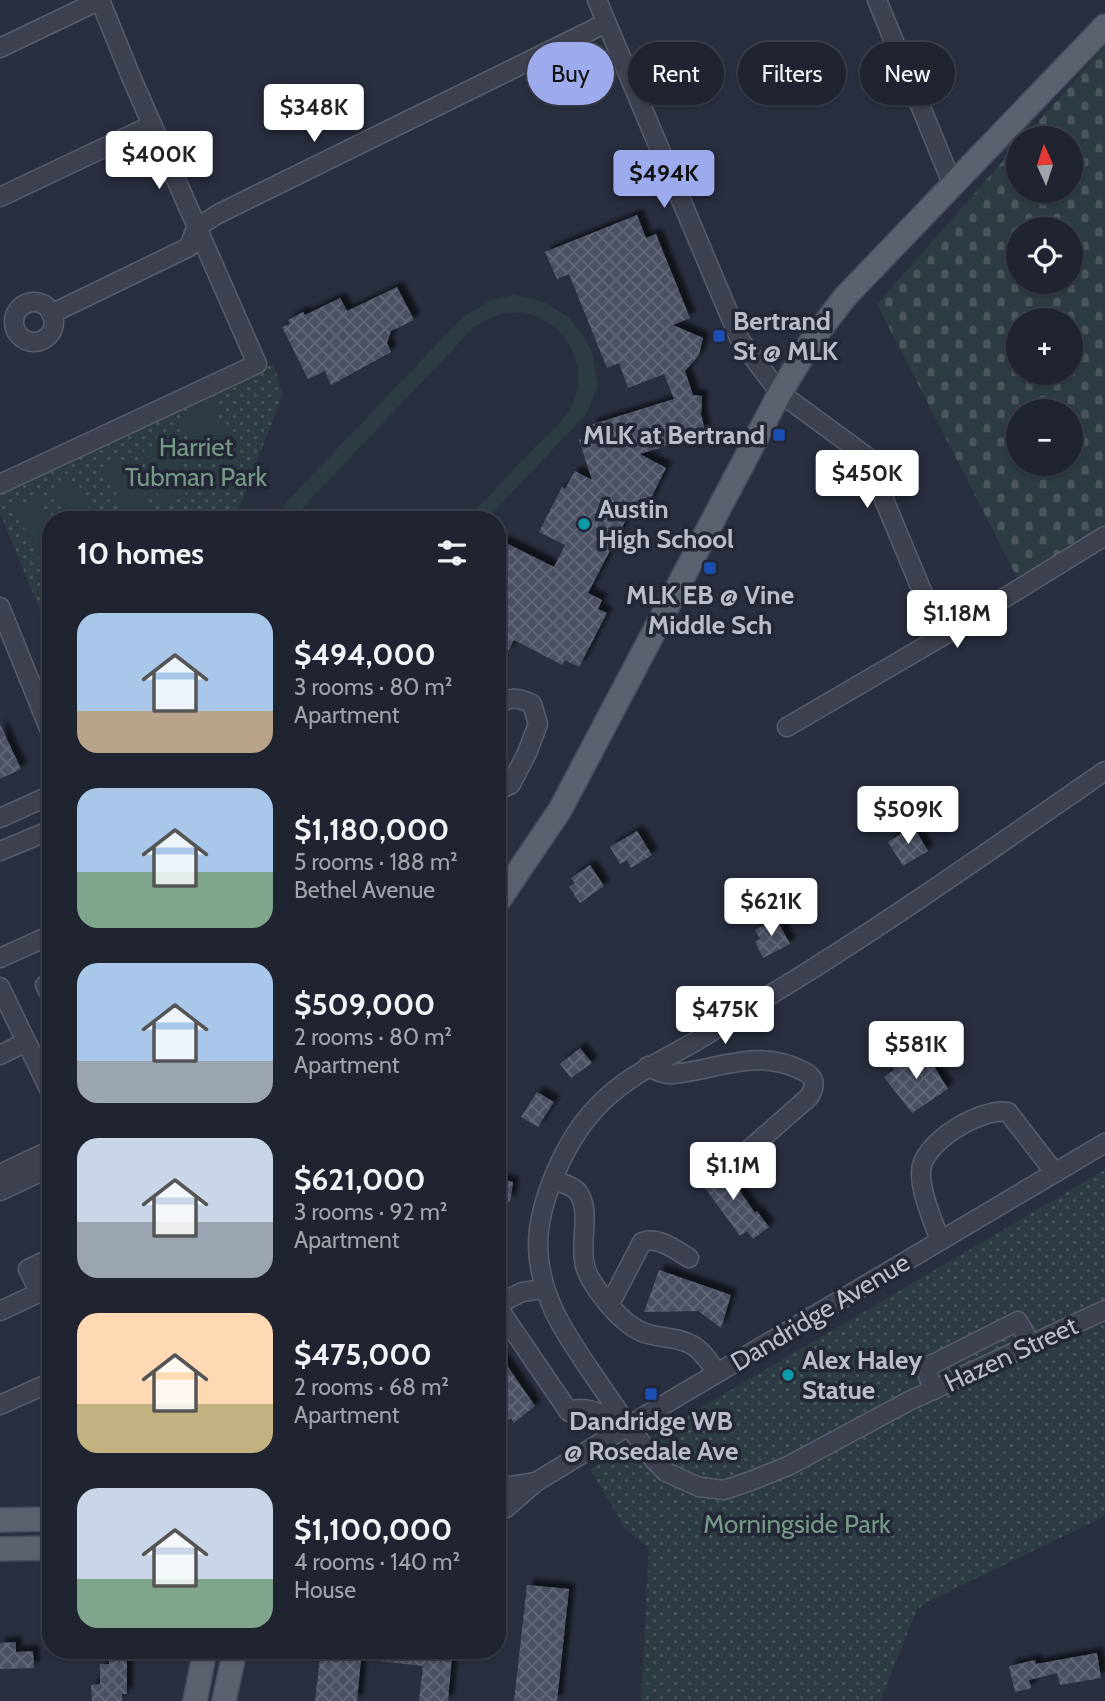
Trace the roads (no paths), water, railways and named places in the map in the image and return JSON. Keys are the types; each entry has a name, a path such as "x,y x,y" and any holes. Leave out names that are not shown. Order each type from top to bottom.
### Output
{"main road":[{"path":"506,891 560,810 780,393 811,340 845,297 1105,26"},
{"path":"0,1520 42,1519"},
{"path":"0,1549 42,1548"},
{"path":"195,1701 203,1659"},
{"path":"224,1701 233,1659"}],"street":[{"path":"0,48 100,0 257,365 0,484"},
{"path":"597,0 740,340 780,393 866,456 941,637"},
{"path":"877,0 952,183"},
{"path":"51,314 189,247 196,228 218,214 606,23"},
{"path":"0,197 152,125"},
{"path":"786,727 941,637 1105,536"},
{"path":"0,607 42,711"},
{"path":"506,701 517,698 532,704 538,724 527,753 511,784 506,786"},
{"name":"Hazen Street","path":"1105,771 828,959 622,1083 596,1108 575,1136 543,1207 538,1244 544,1289 559,1326 654,1461 666,1472 699,1487 724,1490 788,1466 934,1390 1105,1310"},
{"path":"0,818 42,799"},
{"path":"0,851 42,834"},
{"path":"0,958 42,939"},
{"path":"0,987 26,1042 42,1063"},
{"path":"0,1055 26,1042"},
{"path":"648,1066 662,1074 674,1074 729,1062 771,1061 794,1066 808,1073 815,1088 809,1097 737,1160"},
{"path":"940,1241 924,1190 922,1163 941,1140 969,1121 989,1112 1008,1112 1055,1173"},
{"name":"Dandridge Avenue","path":"506,1508 536,1482 1105,1143"},
{"path":"0,1174 42,1154"},
{"path":"0,1191 42,1171"},
{"path":"553,1180 571,1186 578,1193 583,1204 584,1264 590,1279 610,1304 639,1331 691,1344 703,1353 717,1373"},
{"path":"610,1304 642,1242 656,1241 689,1258"},
{"path":"42,1262 28,1269 42,1282"},
{"path":"506,1301 522,1292 544,1289"},
{"path":"0,1311 42,1291"},
{"path":"506,1319 569,1412 585,1408 628,1426"},
{"path":"934,1390 925,1368 1018,1321 1031,1345"},
{"path":"0,1405 42,1386"},
{"name":"Dandridge Avenue","path":"506,1487 536,1482"}],"place":[{"name":"Bertrand St @ MLK","path":"719,336"},
{"name":"MLK at Bertrand","path":"779,435"},
{"name":"Austin High School","path":"584,524"},
{"name":"MLK EB @ Vine Middle Sch","path":"710,568"},
{"name":"Alex Haley Statue","path":"788,1375"},
{"name":"Dandridge WB @ Rosedale Ave","path":"651,1394"}],"park label":[{"name":"Harriet Tubman Park","path":"196,462"},
{"name":"Morningside Park","path":"797,1524"}]}
